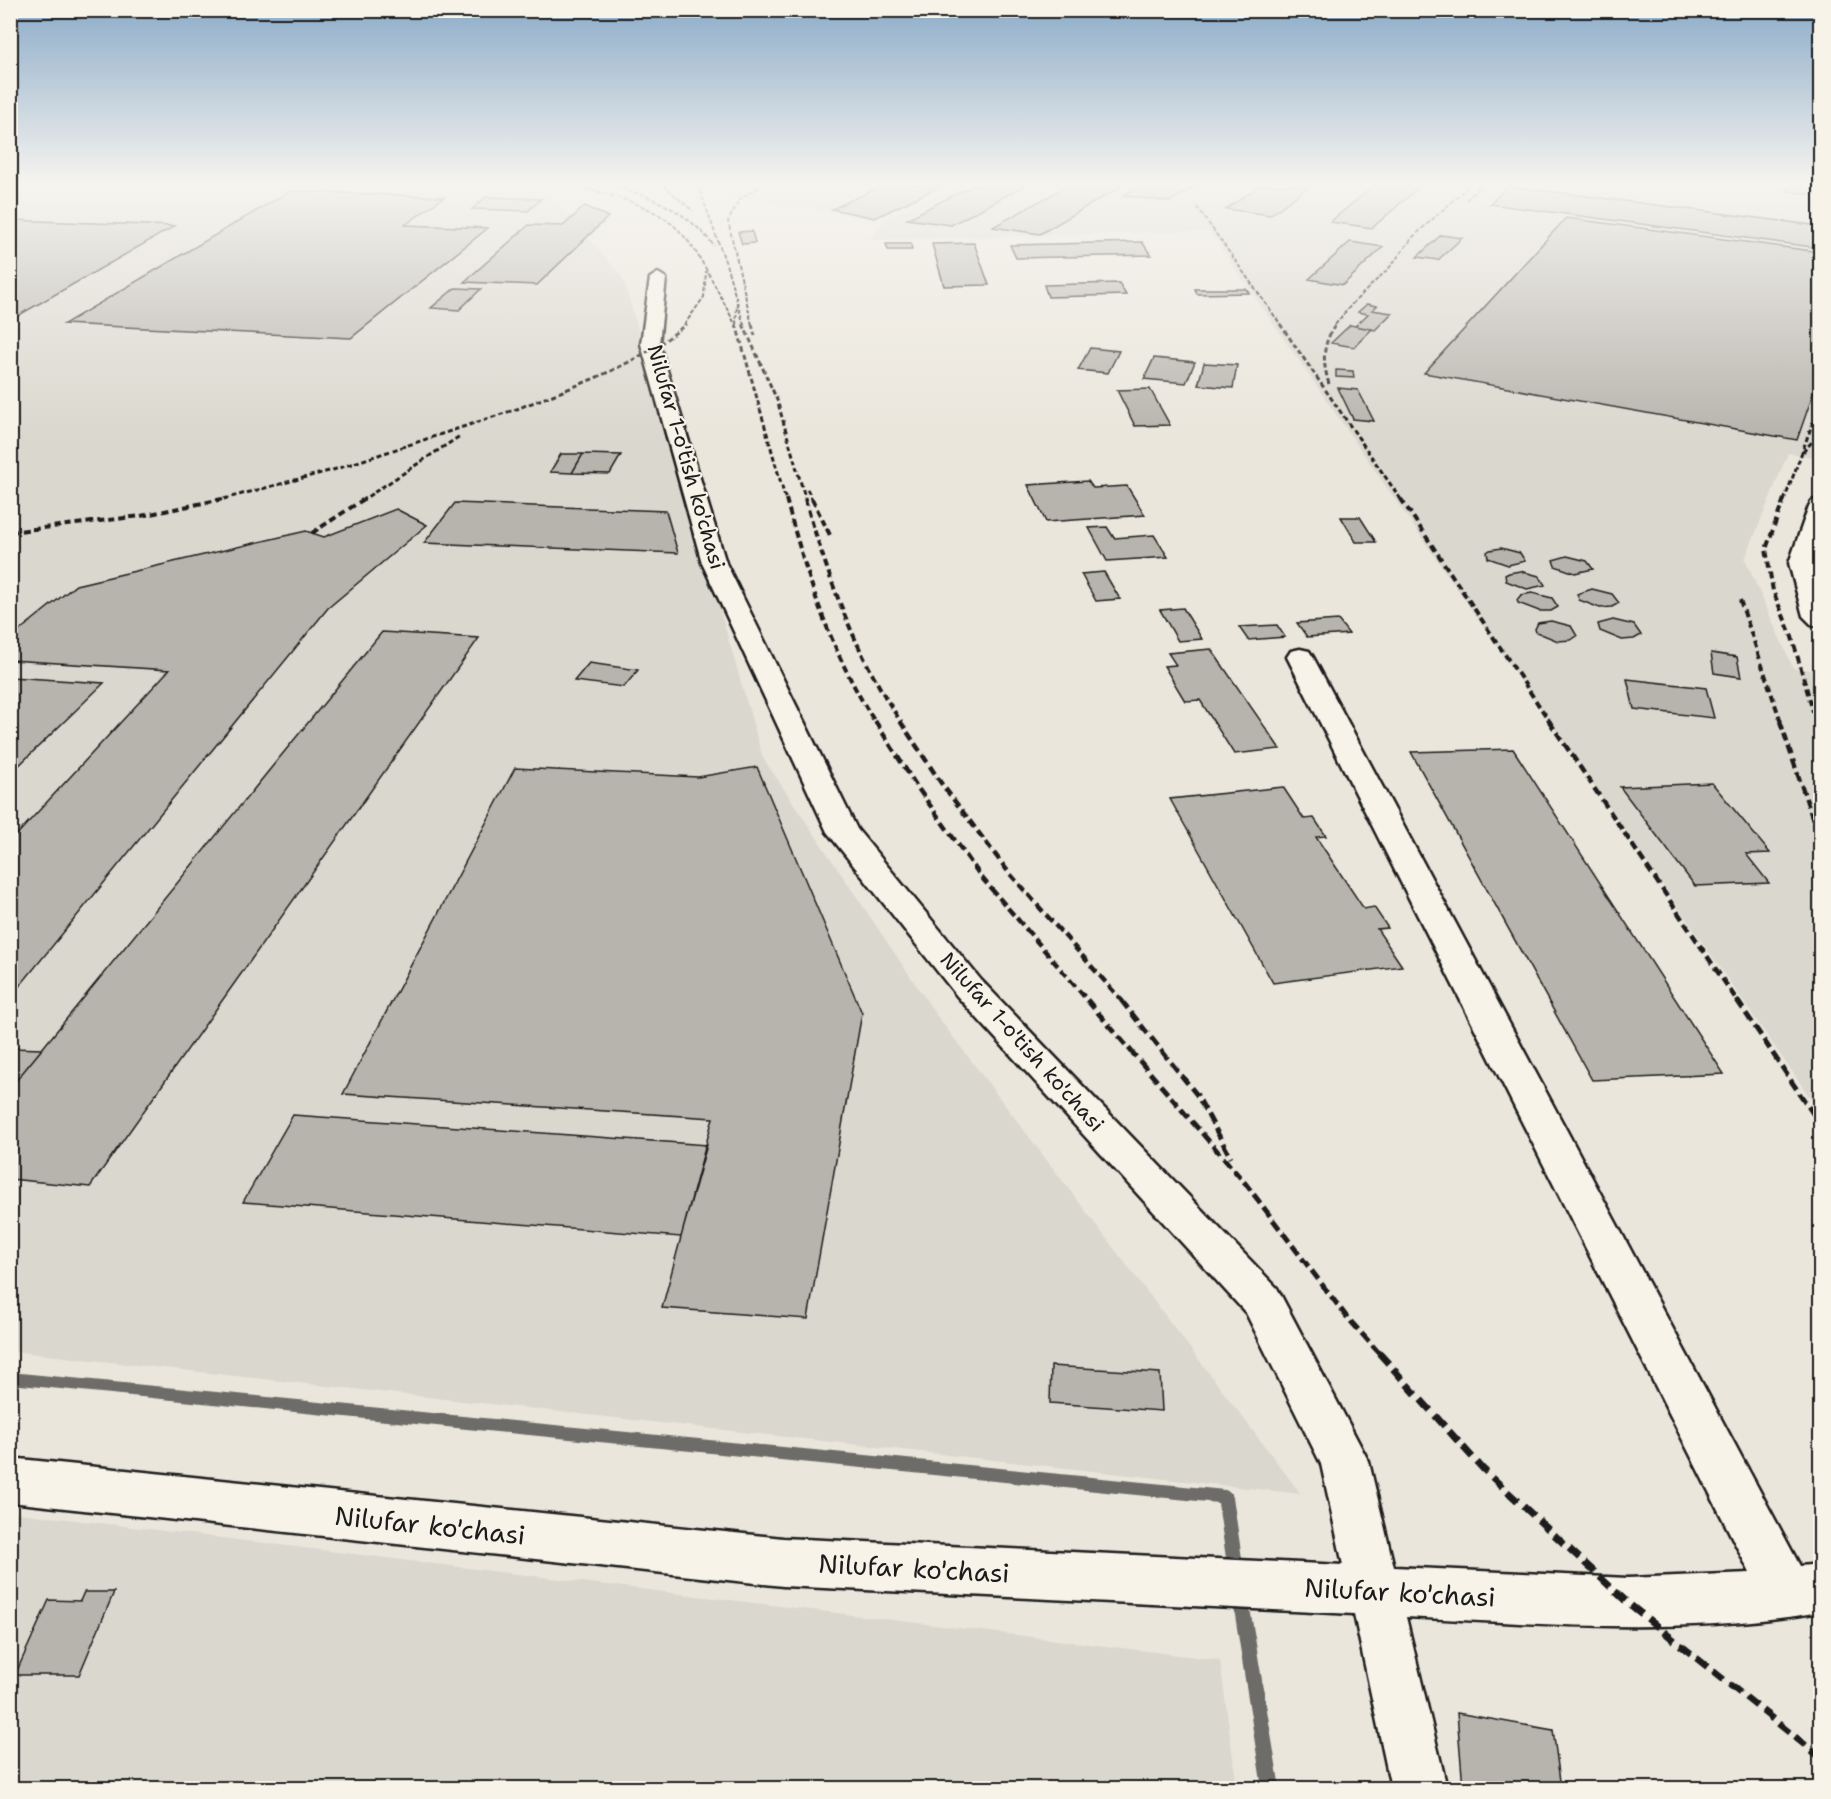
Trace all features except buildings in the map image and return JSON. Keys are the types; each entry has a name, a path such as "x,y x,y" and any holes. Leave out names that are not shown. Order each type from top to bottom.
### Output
{"street":[{"name":"Nilufar 1-o'tish ko'chasi","path":"658,278 650,344 714,563 843,832 969,988 1262,1300 1345,1462 1419,1788"},
{"path":"1821,506 1801,563 1816,616 1821,619"},
{"path":"1300,657 1804,1590"},
{"name":"Nilufar ko'chasi","path":"10,1480 783,1562 1628,1603 1748,1598 1804,1590"}],"shaded area":[{"path":"11,269 615,269 623,278 763,758 937,1016 1301,1494 11,1351"},
{"path":"1235,269 1820,269 1820,458 1788,453 1745,559 1793,668 1820,671 1820,1112"},
{"path":"10,1512 1220,1660 1237,1788 11,1788"}],"waterway":[{"path":"10,1378 1225,1497 1236,1572"},
{"path":"1240,1596 1271,1788"}],"railway":[{"path":"706,269 734,322"},
{"path":"727,269 744,325"},
{"path":"739,269 752,325"},
{"path":"1241,269 1281,325"},
{"path":"1335,325 1351,305 1388,269"},
{"path":"684,325 704,297 706,271"},
{"path":"736,324 737,302"},
{"path":"514,410 582,384 625,364 667,339 686,324"},
{"path":"736,324 786,501"},
{"path":"743,324 777,400 806,501"},
{"path":"752,324 755,336"},
{"path":"1280,324 1402,501"},
{"path":"1329,384 1325,368 1325,353 1331,331 1336,324"},
{"path":"514,410 520,408"},
{"path":"216,501 333,470 514,410"},
{"path":"1784,501 1813,422"},
{"path":"1803,452 1820,433"},
{"path":"361,501 460,436"},
{"path":"807,489 830,535"},
{"path":"10,532 141,516 222,499"},
{"path":"312,533 364,499"},
{"path":"786,499 812,586 833,642 859,696 875,722"},
{"path":"805,499 824,558 856,642 901,722"},
{"path":"1401,499 1550,722"},
{"path":"1784,499 1766,549 1773,591 1792,637 1816,722"},
{"path":"1740,600 1781,722"},
{"path":"875,721 917,787 982,878 1089,1002"},
{"path":"900,721 941,783 1010,874 1123,1002"},
{"path":"1549,721 1738,1002"},
{"path":"1780,721 1820,841"},
{"path":"1816,721 1820,736"},
{"path":"1087,1000 1245,1183 1346,1316 1380,1354"},
{"path":"1121,1000 1197,1095 1231,1158"},
{"path":"1737,1000 1820,1124"},
{"path":"1379,1353 1483,1469 1628,1603 1820,1757"}]}
